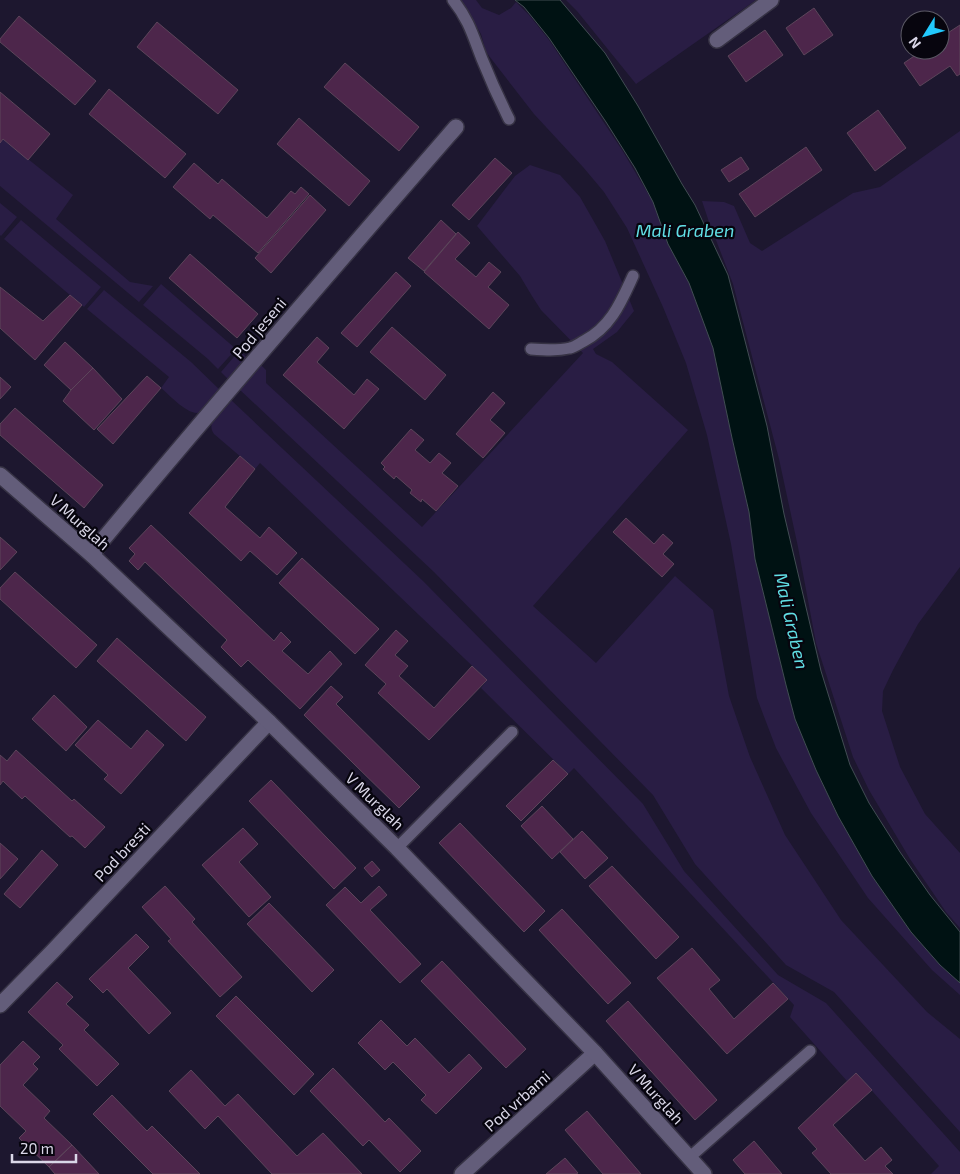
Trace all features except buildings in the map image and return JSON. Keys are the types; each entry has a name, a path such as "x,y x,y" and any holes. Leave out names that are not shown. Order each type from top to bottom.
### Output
{"street":[{"path":"717,40 771,0"},
{"name":"Pod jeseni","path":"92,555 196,428 456,127"},
{"name":"V Murglah","path":"0,475 92,555 269,722 397,848 595,1053 704,1174"},
{"name":"Pod bresti","path":"0,1005 269,722"},
{"name":"Pod vrbami","path":"462,1174 595,1053"}],"lane":[{"path":"453,0 462,11 474,35 497,96 509,119"},
{"path":"531,349 572,348 592,337 609,321 620,305 633,276"},
{"path":"397,848 512,732"},
{"path":"690,1157 810,1051"}],"shaded area":[{"path":"461,0 476,0 482,8 499,15 511,8 516,2 529,15 549,40 622,150 653,202 668,244 689,283 713,348 749,512 755,559 795,719 838,816 872,876 911,932 940,965 960,983 960,995 932,970 868,898 811,813 776,748 757,698 731,544 707,435 686,363 663,307 627,228 604,192 534,114 486,52 481,34"},
{"path":"566,0 756,0 636,84"},
{"path":"960,131 960,567 918,624 893,670 883,691 882,711 900,767 925,814 960,853 960,928 946,912 910,859 869,790 853,757 816,643 779,459 733,284 702,201 724,202 734,206 750,243 762,251 853,193 880,187"},
{"path":"3,139 73,195 56,219 130,282 153,286 139,302 0,186 0,143"},
{"path":"530,165 560,175 580,197 605,241 634,311 617,332 593,349 596,354 612,362 688,430 533,606 596,663 675,576 713,610 729,696 750,757 785,835 841,920 927,1012 960,1039 960,1132 834,992 786,965 695,864 653,795 434,572 239,389 260,364 266,370 266,383 422,527 583,353 541,310 520,276 477,226 515,176"},
{"path":"0,203 17,217 1,236 0,235"},
{"path":"21,220 101,287 84,307 4,239"},
{"path":"161,284 236,349 218,369 143,305"},
{"path":"104,290 191,362 221,391 206,409 198,413 193,412 175,401 161,388 169,377 87,309"},
{"path":"239,351 249,359 230,381 221,372"},
{"path":"230,399 423,581 643,804 684,871 778,975 826,1003 960,1152 959,1174 931,1174 939,1166 857,1074 847,1081 790,1017 794,1005 574,768 568,774 481,688 487,680 260,463 255,469 214,434 211,424 215,415"}],"water":[{"name":"Mali Graben","path":"515,0 560,0 605,53 695,205 728,275 767,426 784,514 821,671 850,765 869,803 900,852 930,895 960,932 960,983 940,965 911,932 872,876 838,816 816,770 795,719 786,685 755,559 749,512 713,348 689,283 668,244 653,202 635,168 549,38 524,7"}]}
